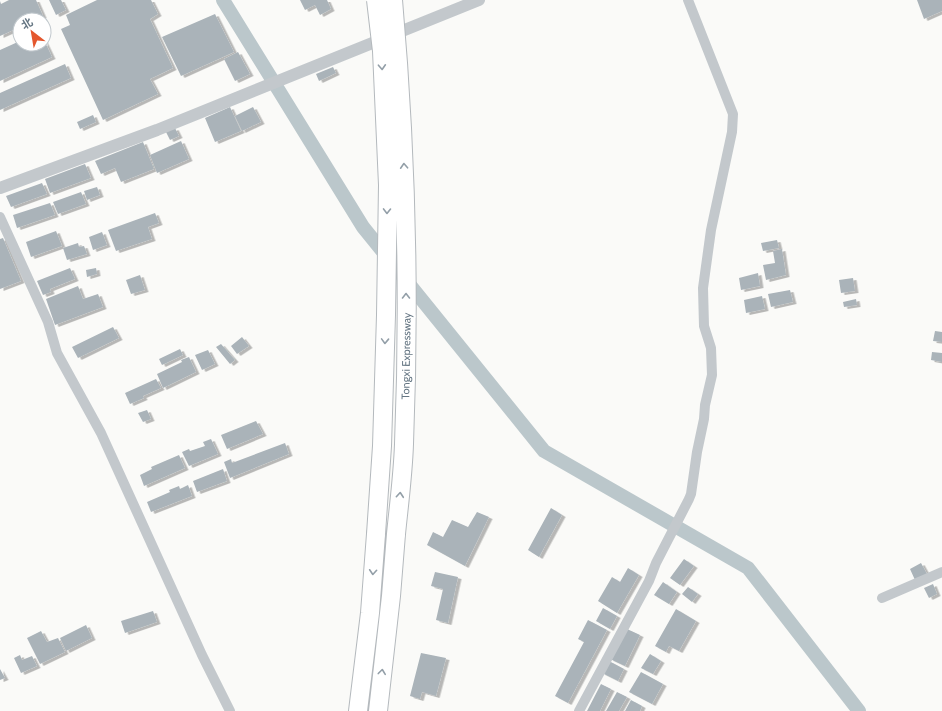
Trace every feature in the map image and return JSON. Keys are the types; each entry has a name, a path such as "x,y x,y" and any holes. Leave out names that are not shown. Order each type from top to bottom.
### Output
{"highway":[{"name":"Tongxi Expressway","path":"358,711 370,614 382,446 388,185 382,51 376,0"},
{"name":"Tongxi Expressway","path":"378,711 390,604 404,445 406,196 398,57 393,0"}],"street":[{"path":"0,188 156,130 479,0"},
{"path":"579,711 649,581 656,563 691,494 697,452 704,419 704,405 712,375 711,348 704,326 703,288 711,230 732,132 733,114 688,0"},
{"path":"0,217 48,322 57,353 101,433 202,655 230,711"},
{"path":"882,598 942,572"}],"building":[{"path":"9,0 36,0 41,12 12,12 12,31 0,36 0,1 1,4"},
{"path":"49,0 61,0 66,10 56,15"},
{"path":"97,0 151,0 158,14 150,19 173,68 150,79 158,94 103,120 61,29 70,25 66,15"},
{"path":"300,0 327,0 331,9 320,15 315,5 305,10"},
{"path":"917,0 942,0 942,11 924,19"},
{"path":"215,14 234,52 181,76 162,37"},
{"path":"12,45 12,52 50,52 52,57 0,81 0,50"},
{"path":"238,52 250,74 235,81 224,59"},
{"path":"65,64 71,78 0,110 0,93"},
{"path":"333,67 336,73 319,81 316,74"},
{"path":"230,107 241,131 215,142 205,118"},
{"path":"253,107 261,122 242,131 235,116"},
{"path":"93,115 96,122 80,129 77,122"},
{"path":"175,128 179,136 170,140 166,132"},
{"path":"181,141 189,159 157,173 150,155"},
{"path":"143,142 154,169 121,182 115,168 101,174 95,161"},
{"path":"85,164 91,178 50,193 45,179"},
{"path":"42,183 47,194 11,207 6,196"},
{"path":"97,187 100,195 87,200 84,191"},
{"path":"81,192 86,204 58,214 53,202"},
{"path":"50,203 55,215 17,228 13,215"},
{"path":"155,213 159,223 148,227 152,239 116,251 108,230"},
{"path":"56,231 62,246 31,257 26,242"},
{"path":"102,232 107,245 93,250 89,237"},
{"path":"3,238 21,281 0,289 0,239"},
{"path":"777,240 779,248 763,251 761,243"},
{"path":"78,243 79,247 84,246 87,254 67,260 63,248"},
{"path":"782,249 786,275 766,280 763,265 775,263 773,251"},
{"path":"70,268 75,279 50,289 51,292 43,295 37,281"},
{"path":"96,268 97,274 87,277 86,270"},
{"path":"758,273 760,286 741,290 739,278"},
{"path":"140,275 145,290 131,294 126,280"},
{"path":"853,278 855,291 841,293 839,280"},
{"path":"78,286 83,299 98,294 103,307 55,325 46,299"},
{"path":"790,290 793,302 771,307 768,294"},
{"path":"762,296 765,309 746,313 744,300"},
{"path":"856,299 857,305 844,307 843,302"},
{"path":"113,327 119,338 78,358 72,347"},
{"path":"935,331 942,332 942,342 933,341"},
{"path":"242,337 249,346 237,354 231,346"},
{"path":"221,344 235,360 230,364 216,347"},
{"path":"180,349 183,355 162,365 159,359"},
{"path":"208,350 215,364 202,370 195,355"},
{"path":"932,352 942,353 942,362 931,360"},
{"path":"189,357 196,372 163,388 157,374"},
{"path":"156,379 161,388 130,404 125,393"},
{"path":"147,410 151,419 143,422 138,413"},
{"path":"256,421 263,434 227,449 221,435"},
{"path":"211,439 218,454 189,466 182,452 205,446 203,442"},
{"path":"285,443 289,454 230,478 224,462 231,459 232,463"},
{"path":"179,455 185,468 144,486 140,475 152,469 151,467"},
{"path":"223,469 227,481 197,492 193,481"},
{"path":"188,485 192,496 151,512 147,502 170,492 169,490 179,486 180,489"},
{"path":"551,508 562,515 539,557 528,550"},
{"path":"477,512 489,517 465,566 427,545 433,532 443,537 452,520 468,527"},
{"path":"684,559 694,566 680,585 670,578"},
{"path":"921,563 927,574 915,580 910,569"},
{"path":"628,568 639,575 617,613 598,601 612,577 620,582"},
{"path":"435,572 458,577 448,623 436,620 443,589 431,586"},
{"path":"663,582 677,592 669,604 654,595"},
{"path":"933,584 937,594 929,598 924,588"},
{"path":"688,587 698,594 692,602 682,594"},
{"path":"603,608 617,616 610,629 596,621"},
{"path":"676,609 696,621 679,651 669,646 666,652 655,646"},
{"path":"153,611 157,622 125,633 121,621"},
{"path":"588,620 607,630 568,703 555,696 584,642 578,639"},
{"path":"86,625 92,638 66,651 60,638"},
{"path":"627,629 640,635 625,666 610,659"},
{"path":"41,631 47,642 58,638 65,652 40,664 27,638"},
{"path":"421,653 446,658 436,696 422,692 420,699 410,696"},
{"path":"650,654 661,661 653,674 641,668"},
{"path":"20,655 22,660 32,656 37,666 21,673 14,658"},
{"path":"609,661 624,669 618,681 602,673"},
{"path":"0,669 5,678 0,680"},
{"path":"641,672 663,684 652,704 629,692"},
{"path":"601,684 611,689 600,711 587,711"},
{"path":"617,692 627,697 619,711 606,711"},
{"path":"631,700 642,706 640,711 625,711"}],"waterway":[{"path":"223,0 363,227 544,451 748,568 859,711"}]}
